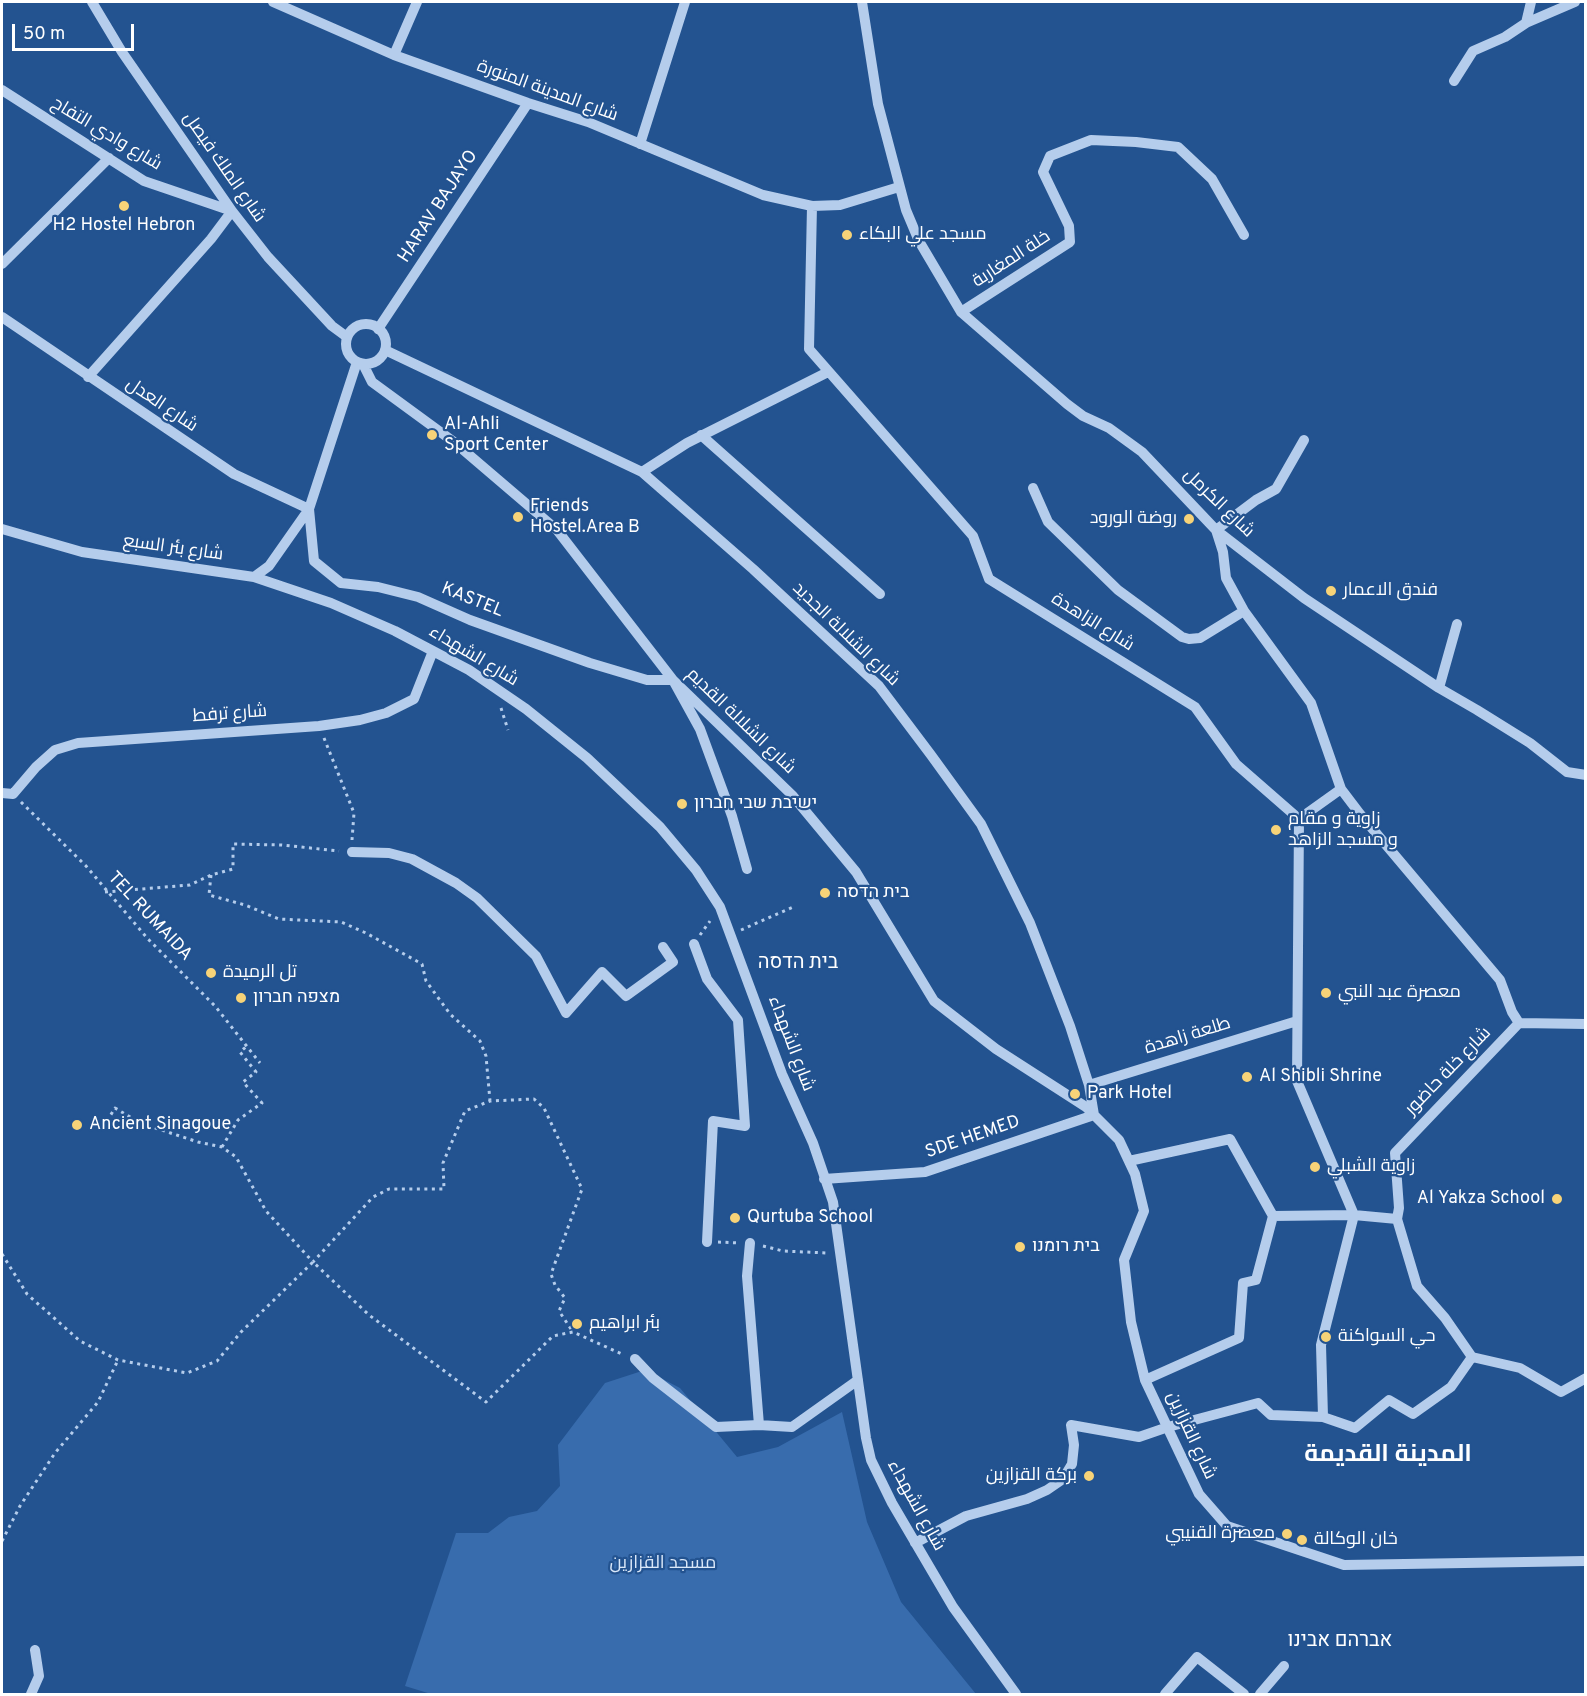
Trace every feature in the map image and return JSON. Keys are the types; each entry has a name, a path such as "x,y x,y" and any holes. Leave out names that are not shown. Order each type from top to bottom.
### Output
{"street":[{"name":"شارع الملك فيصل","path":"92,2 122,51 232,211 268,257 332,326 347,337"},
{"name":"شارع المدينة المنورة","path":"273,2 394,55 588,122 763,195 812,206 840,205 899,187"},
{"path":"394,55 417,2"},
{"path":"640,144 685,2"},
{"name":"شارع الكرمل","path":"862,2 878,104 899,187 919,241 961,312 1066,404 1083,416 1109,428 1142,452 1216,530 1304,598 1439,688 1521,738 1567,772 1586,775"},
{"path":"1526,23 1531,2"},
{"path":"1454,81 1473,51 1505,37 1526,23 1575,2"},
{"name":"شارع وادي التفاح","path":"2,90 144,181 232,211"},
{"name":"HARAV BAJAYO","path":"378,329 528,103"},
{"name":"خلة المغاربة","path":"961,312 1070,242 1069,226 1043,172 1050,156 1091,140 1136,141 1178,147 1212,179 1244,235"},
{"path":"2,264 108,158"},
{"name":"شارع الزاهدة","path":"812,206 809,350 973,536 989,579 1195,707 1236,764 1299,819"},
{"path":"88,377 211,239 232,211"},
{"name":"شارع العدل","path":"2,317 234,474 309,508"},
{"path":"367,324 378,329 385,339 385,350 374,362 360,363 349,354 347,337 360,325 367,324"},
{"name":"شارع الشلالة الجديد","path":"385,350 642,472 753,569 879,686 981,824 1030,923 1070,1026 1089,1085 1094,1115"},
{"path":"254,577 269,566 309,508 360,363"},
{"name":"شارع الشلالة القديم","path":"360,363 372,382 454,442 557,530 672,680 792,795 856,872 934,1001 996,1049 1048,1081 1094,1115"},
{"path":"642,472 701,435 828,372"},
{"path":"701,435 880,594"},
{"path":"1304,440 1276,489 1256,500 1216,530 1226,578 1244,611 1311,703 1341,789 1500,980 1512,1012 1519,1023 1586,1024"},
{"path":"1033,488 1048,522 1118,590 1182,637 1200,638 1244,611"},
{"name":"KASTEL","path":"309,508 314,561 341,583 378,587 418,597 470,620 590,663 647,680 672,680"},
{"name":"شارع بئر السبع","path":"2,530 82,552 254,577"},
{"name":"شارع الشهداء","path":"254,577 313,596 395,631 469,670 526,709 588,758 660,827 696,870 720,907 782,1074 813,1143 833,1202 871,1460 892,1503 953,1607 1016,1695"},
{"path":"1439,688 1456,624"},
{"name":"شارع ترفط","path":"7,794 55,750 78,744 319,726 360,720 386,713 414,699 433,651"},
{"path":"672,680 700,729 732,816 747,869"},
{"path":"1323,1417 1321,1345 1353,1215 1297,1081 1299,819 1341,789"},
{"path":"352,852 389,853 412,859 470,893 536,956 566,1013 602,972 626,996 673,962 663,947"},
{"path":"694,944 707,979 738,1020 745,1126 713,1121 707,1242"},
{"name":"طلعة زاهدة","path":"1089,1085 1297,1021"},
{"name":"شارع خلة حاضور","path":"1472,1357 1445,1318 1417,1286 1398,1213 1395,1153 1519,1023"},
{"name":"شارع القزازين","path":"1094,1115 1119,1140 1135,1174 1144,1211 1124,1260 1131,1322 1145,1380 1199,1494 1227,1526 1344,1566 1586,1561"},
{"name":"SDE HEMED","path":"824,1179 926,1172 1094,1115"},
{"path":"1129,1161 1230,1138 1273,1216 1256,1280 1243,1283 1239,1338 1145,1380"},
{"path":"1273,1216 1398,1213"},
{"path":"750,1243 747,1276 759,1425"},
{"path":"915,1543 966,1516 1027,1499 1047,1491 1064,1479 1072,1464 1074,1445 1071,1425 1139,1437 1258,1402 1271,1415 1323,1417 1355,1428 1389,1400 1413,1414 1451,1387 1472,1357 1520,1368 1561,1392 1586,1378"},
{"path":"634,1359 652,1378 716,1427 759,1425 792,1427 858,1380"},
{"path":"31,1695 39,1676 35,1650"},
{"path":"1165,1695 1197,1657 1244,1695"},
{"path":"1260,1695 1284,1666"}],"path":[{"path":"105,891 190,885 211,875 233,869 233,844 282,845 352,852 354,813 319,726"},
{"name":"TEL RUMAIDA","path":"7,794 86,866 148,939 215,1006 260,1063"},
{"path":"211,875 209,895 245,905 279,919 341,922 422,964 426,981 450,1014 480,1041 486,1056 490,1101"},
{"path":"731,935 793,907"},
{"path":"222,1147 238,1120 262,1103 243,1082 256,1072 240,1052 247,1046"},
{"path":"2,1254 27,1294 80,1341 118,1360 187,1373 217,1361 241,1332 313,1262 373,1197 389,1189 444,1189 443,1163 465,1110 490,1101 534,1099 544,1108 582,1189 550,1274 565,1298 559,1311 573,1332 634,1359"},
{"path":"107,1121 115,1108 140,1123 198,1142 222,1147 236,1156 266,1211 313,1262 369,1315 486,1402 553,1336 573,1332"},
{"path":"707,1242 750,1243 783,1251 842,1254"},
{"path":"2,1541 20,1506 55,1453 98,1402 118,1360"}],"green space":[{"name":"مسجد القزازين","path":"645,1370 680,1388 737,1457 778,1447 842,1412 867,1522 901,1602 976,1694 431,1694 405,1686 456,1533 488,1533 509,1517 537,1511 560,1486 558,1445 605,1383"}],"place":[{"name":"H2 Hostel Hebron","path":"124,206"},
{"name":"مسجد علي البكاء","path":"847,235"},
{"name":"Al-Ahli Sport Center","path":"432,435"},
{"name":"Friends Hostel.Area B","path":"518,517"},
{"name":"روضة الورود","path":"1189,519"},
{"name":"فندق الاعمار","path":"1331,591"},
{"name":"ישיבת שבי חברון","path":"682,804"},
{"name":"زاوية و مقام و مسجد الزاهد","path":"1276,830"},
{"name":"בית הדסה","path":"825,893"},
{"name":"تل الرميدة","path":"211,973"},
{"name":"معصرة عبد النبي","path":"1326,993"},
{"name":"מצפה חברון","path":"241,998"},
{"name":"Al Shibli Shrine","path":"1247,1077"},
{"name":"Park Hotel","path":"1075,1094"},
{"name":"Ancient Sinagoue","path":"77,1125"},
{"name":"زاوية الشبلي","path":"1315,1167"},
{"name":"Al Yakza School","path":"1557,1199"},
{"name":"Qurtuba School","path":"735,1218"},
{"name":"בית רומנו","path":"1020,1247"},
{"name":"بئر ابراهيم","path":"577,1324"},
{"name":"حي السواكنة","path":"1326,1337"},
{"name":"بركة القزازين","path":"1089,1476"},
{"name":"معصرة القنيبي","path":"1287,1534"},
{"name":"خان الوكالة","path":"1302,1540"}],"district":[{"name":"בית הדסה","path":"798,964"},
{"name":"المدينة القديمة","path":"1388,1456"},
{"name":"אברהם אבינו","path":"1340,1642"}]}
